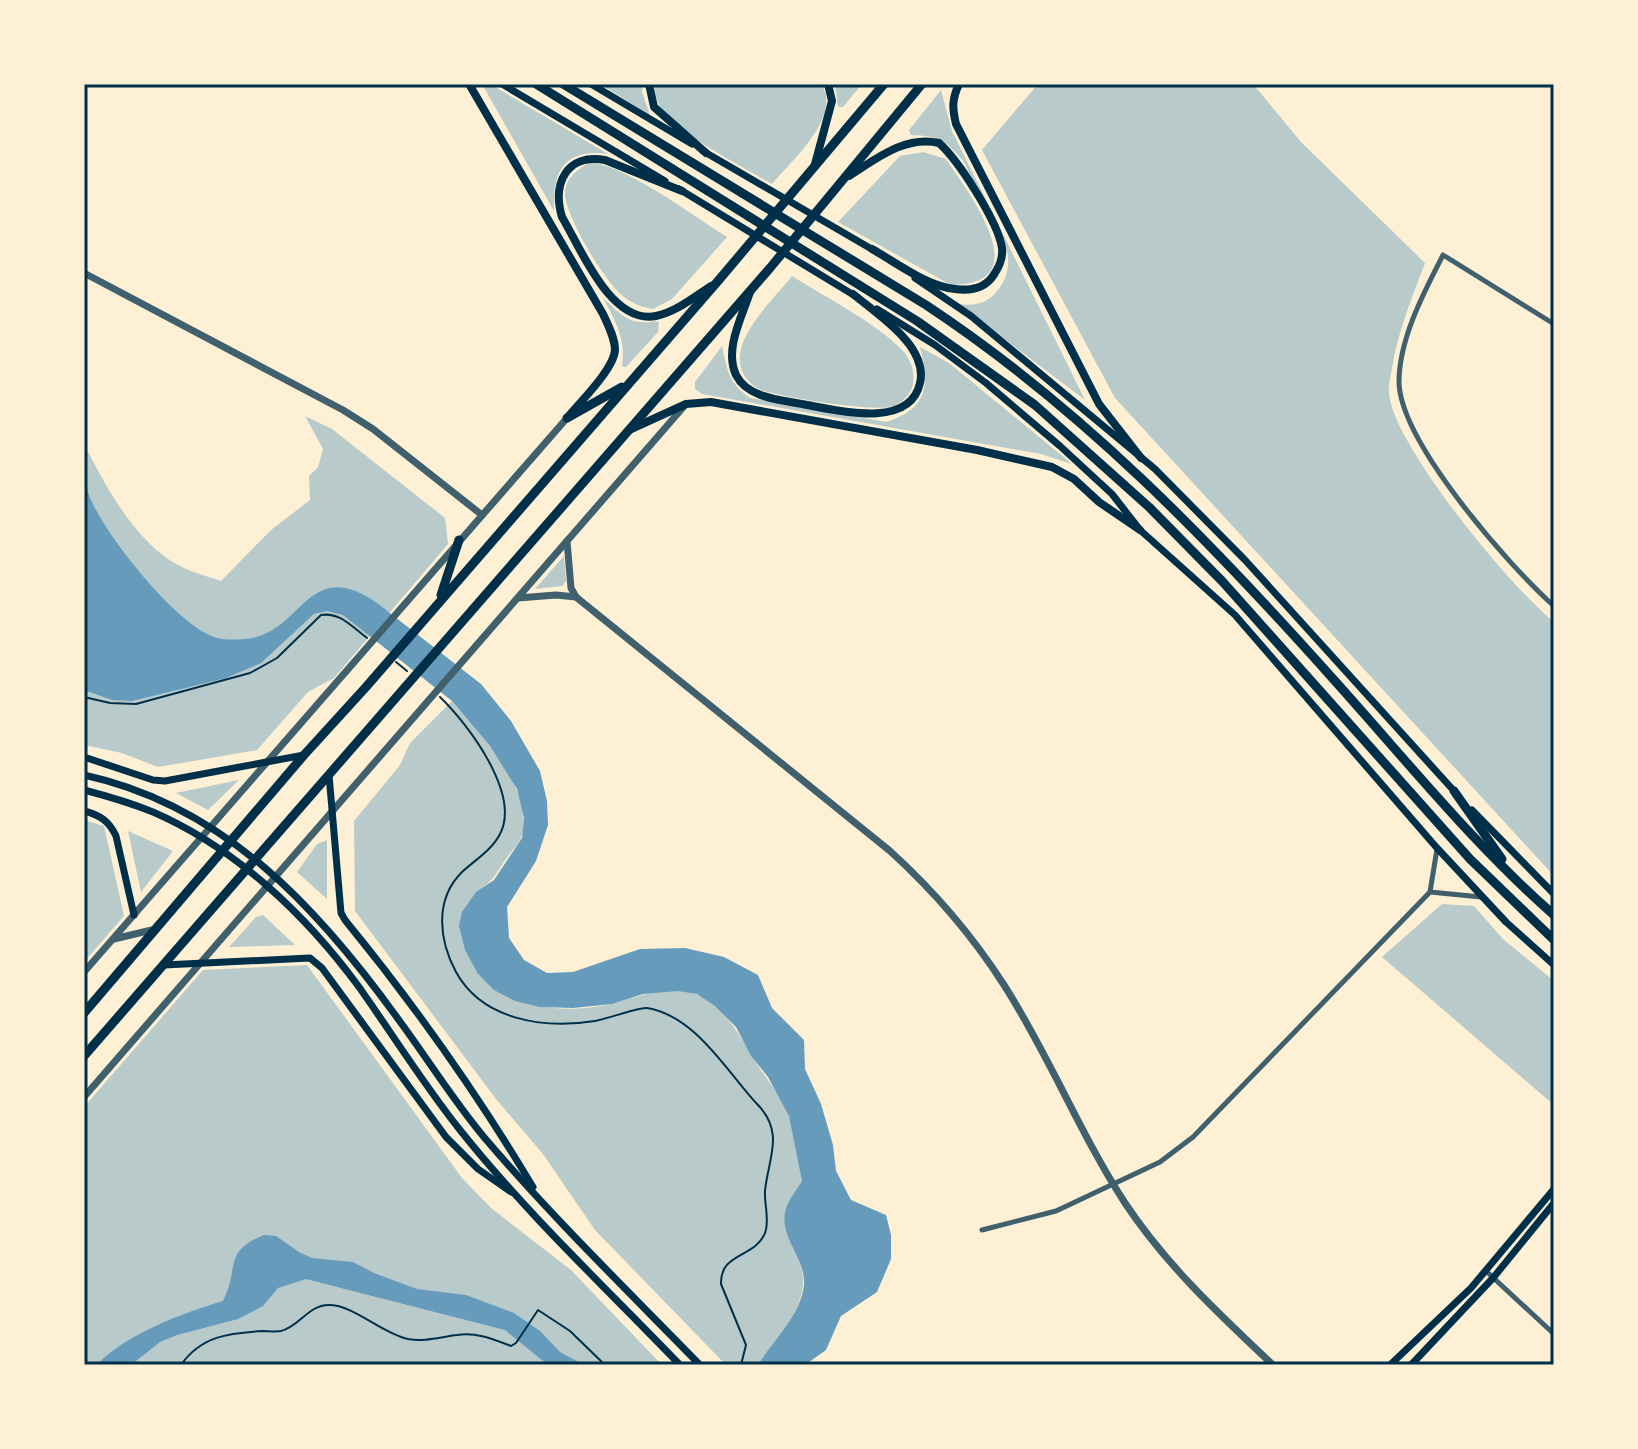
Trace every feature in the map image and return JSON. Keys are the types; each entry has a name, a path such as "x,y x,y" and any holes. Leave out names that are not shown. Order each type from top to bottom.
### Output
{"highway":[{"path":"536,84 929,329 1035,405 1149,507 1222,581 1470,859 1554,940"},
{"path":"563,84 978,339 1027,377 1141,477 1260,598 1526,891 1554,915"},
{"path":"84,1013 304,755 718,281 884,84"},
{"path":"84,1056 770,268 922,84"},
{"path":"567,418 629,384"},
{"path":"439,602 459,540"},
{"path":"1454,791 1526,891"}],"main road":[{"path":"469,84 612,334 615,351 610,364 567,418"},
{"path":"502,84 935,345 986,383 1060,446 1112,494 1140,530"},
{"path":"591,84 928,280 952,289 982,287 1001,262 998,234 958,162 939,143 915,142 892,149 844,179"},
{"path":"649,84 654,107 706,153"},
{"path":"813,170 830,113 832,101 828,84"},
{"path":"959,84 952,110 956,124 1099,404 1141,458"},
{"path":"682,191 592,157 580,160 565,174 560,184 559,205 562,217 607,292 626,310 644,316 661,315 718,281"},
{"path":"872,249 971,316 1188,501 1255,570 1454,791 1554,894"},
{"path":"751,289 732,351 737,377 745,386 768,397 838,411 872,414 901,408 918,392 921,367 904,337 853,294"},
{"path":"628,430 686,404 699,401 720,403 977,450 1052,467 1074,479 1099,502 1140,530 1235,615 1481,897 1554,965"},
{"path":"84,757 153,780 165,781 304,755"},
{"path":"84,775 158,800 189,815 248,852 316,914 401,1022 454,1099 543,1202 700,1365"},
{"path":"329,775 341,913 493,1122 543,1202"},
{"path":"84,790 151,811 180,825 239,863 281,898 330,950 460,1130 522,1200 680,1365"},
{"path":"84,811 104,818 116,836 134,915"},
{"path":"164,965 303,957 315,962 446,1137 478,1169 522,1200"},
{"path":"1390,1365 1443,1318 1554,1189"},
{"path":"1411,1365 1493,1278 1554,1203"}],"street":[{"path":"1554,324 1443,255 1428,284 1401,363 1399,382 1404,410 1418,441 1487,534 1554,606"},
{"path":"84,273 343,410 373,429 482,515"},
{"path":"84,1097 686,404"},
{"path":"84,972 567,418"},
{"path":"567,541 571,588 576,597 890,851 924,881 954,916 1005,987 1114,1185 1149,1237 1175,1268 1273,1365"},
{"path":"517,598 576,597"},
{"path":"982,1230 1056,1211 1160,1162 1193,1137 1430,892 1437,848"},
{"path":"1430,892 1481,897"},
{"path":"112,939 158,928"},
{"path":"1486,1271 1554,1334"}],"path":[{"path":"84,697 110,703 136,704 250,673 277,658 321,615 340,617 374,645"},
{"path":"396,662 407,671"},
{"path":"440,697 470,730 485,755 502,791 505,810 501,833 488,850 460,874 444,901 442,942 468,989 501,1014 540,1022 594,1021 645,1007 667,1015 701,1036 771,1123 775,1148 765,1191 768,1223 765,1234 747,1252 725,1265 721,1274 721,1284 746,1345 741,1365"},
{"path":"181,1365 201,1343 214,1337 237,1332 282,1331 307,1313 327,1304 410,1339 431,1340 475,1334 511,1346 538,1310 570,1331 605,1365"}],"shaded area":[{"path":"482,84 490,84 608,154 581,155 564,166 555,185 554,211"},
{"path":"600,84 643,84 642,92 650,115"},
{"path":"655,84 821,84 826,97 825,110 820,124 802,151 772,184 712,149 669,118 656,96"},
{"path":"835,84 862,84 843,107 838,107"},
{"path":"1038,84 1253,84 1301,142 1425,263 1398,341 1389,392 1395,415 1410,445 1456,514 1511,579 1554,622 1554,876 1115,398 982,150"},
{"path":"941,90 952,131 1085,400 958,304 969,305 989,299 1004,280 1008,257 996,225 964,162 941,141 911,135 909,130"},
{"path":"923,152 946,159 969,193 990,235 995,254 991,270 977,281 951,285 838,222 900,156"},
{"path":"589,163 603,165 639,181 727,237 672,299 653,309 631,302 616,290 587,247 570,214 566,185 574,174"},
{"path":"792,276 865,321 903,351 912,366 913,382 901,402 883,408 828,403 761,390 749,381 741,368 740,356 748,331"},
{"path":"603,298 632,320 659,323 658,332 626,367 622,366 623,347 619,331"},
{"path":"722,346 730,376 750,398 886,422 900,417 918,403 925,384 920,347 949,363 1072,464 1041,454 702,394 695,389 695,382"},
{"path":"305,416 332,429 445,518 448,544 334,678 308,692 257,750 158,767 122,753 84,745 84,444 123,512 149,543 180,566 221,581 271,530 310,500 309,476 318,467 323,449"},
{"path":"564,556 566,581 562,586 535,589"},
{"path":"452,701 502,763 520,799 524,817 518,843 491,880 476,892 478,974 492,986 524,1002 560,1008 597,1007 667,990 698,995 715,1006 728,1020 789,1115 802,1181 787,1205 784,1218 788,1238 803,1275 803,1285 792,1317 758,1365 726,1365 595,1230 543,1154 496,1099 355,911 354,821 400,765 410,743"},
{"path":"239,780 208,810 176,793"},
{"path":"84,820 104,826 124,916 84,962"},
{"path":"128,831 173,851 141,892"},
{"path":"327,840 327,899 297,872 317,844"},
{"path":"1442,904 1474,906 1503,939 1554,981 1554,1105 1382,957"},
{"path":"263,915 295,945 229,947 256,917"},
{"path":"307,965 462,1178 491,1208 571,1270 662,1365 84,1365 84,1107 203,970"}],"water":[{"path":"84,472 90,499 113,537 163,598 198,629 214,637 245,639 264,634 280,625 319,592 335,587 353,590 377,603 481,684 511,721 540,771 547,801 548,825 536,861 507,907 509,938 524,960 547,973 573,972 640,949 685,948 724,957 758,975 772,1008 804,1040 805,1069 821,1104 833,1145 836,1171 851,1200 886,1215 891,1235 891,1259 877,1292 841,1316 826,1350 805,1365 758,1365 792,1317 802,1296 801,1266 788,1238 784,1218 787,1205 802,1181 789,1116 736,1027 715,1006 697,994 678,991 643,994 612,1004 540,1007 515,1001 494,990 478,974 465,950 459,926 462,912 476,892 494,880 522,838 524,818 517,789 490,746 452,701 343,615 327,611 314,614 261,663 226,678 132,701 112,700 84,690"},
{"path":"264,1235 276,1236 312,1258 353,1262 417,1289 466,1295 514,1313 540,1331 560,1352 584,1365 548,1365 505,1330 306,1279 278,1288 263,1306 238,1319 160,1342 131,1365 96,1365 139,1334 223,1301 237,1255 251,1241"}]}
